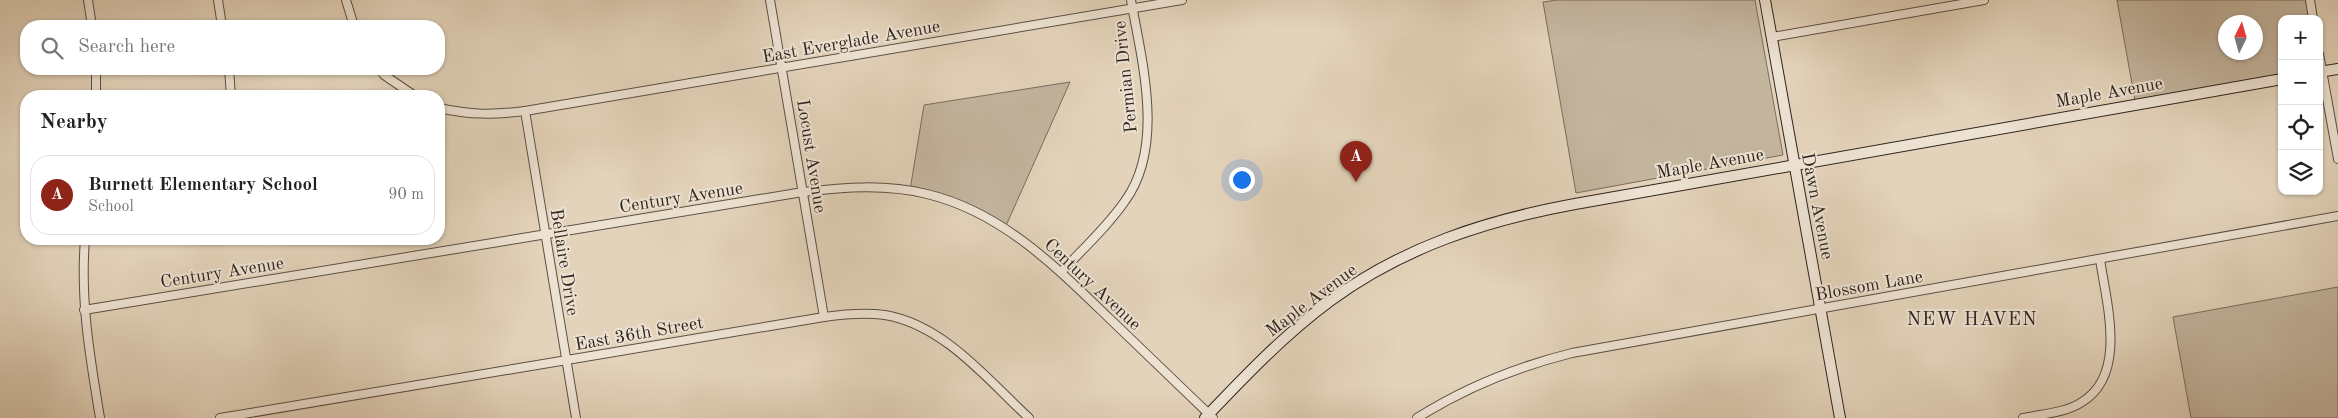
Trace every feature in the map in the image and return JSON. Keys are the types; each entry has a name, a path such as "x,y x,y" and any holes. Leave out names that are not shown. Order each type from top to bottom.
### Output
{"street":[{"path":"88,0 91,20"},
{"path":"218,0 221,20"},
{"path":"346,0 352,20"},
{"name":"Locust Avenue","path":"770,0 824,317"},
{"name":"Permian Drive","path":"1061,272 1126,200 1138,179 1145,156 1148,108 1131,0"},
{"name":"East Everglade Avenue","path":"445,109 461,113 494,115 525,111 1182,0"},
{"name":"Dawn Avenue","path":"1765,0 1840,418"},
{"path":"1772,38 1984,0"},
{"path":"2310,0 2312,15"},
{"path":"2323,72 2338,69"},
{"path":"96,75 96,90"},
{"path":"229,75 231,90"},
{"path":"384,75 406,90"},
{"name":"Maple Avenue","path":"1209,417 1273,348 1330,301 1382,268 1420,249 1475,228 1554,208 1793,164 2278,80"},
{"path":"2323,82 2338,159"},
{"name":"Bellaire Drive","path":"525,111 576,418"},
{"name":"Century Avenue","path":"84,310 803,192 849,187 882,187 912,191 948,200 969,208 1005,228 1061,272 1209,417"},
{"name":"Blossom Lane","path":"1417,418 1437,405 1488,379 1540,361 1627,343 2338,216"},
{"path":"84,245 82,274 84,310 100,418"},
{"path":"2023,418 2064,409 2082,402 2097,388 2103,378 2109,363 2111,344 2100,259"},
{"name":"East 36th Street","path":"220,418 824,317 866,313 885,315 919,325 947,342 1029,418"}],"shaded area":[{"path":"1557,0 1755,0 1783,155 1576,193 1543,2"},
{"path":"2117,0 2310,0 2312,15 2278,15 2278,80 2136,106"},
{"path":"1070,82 1005,228 985,216 910,190 924,105"},
{"path":"2338,287 2338,418 2191,418 2173,317"}],"place":[{"name":"Burnett Elementary School","path":"1356,182"}],"district":[{"name":"NEW HAVEN","path":"1972,318"}]}
